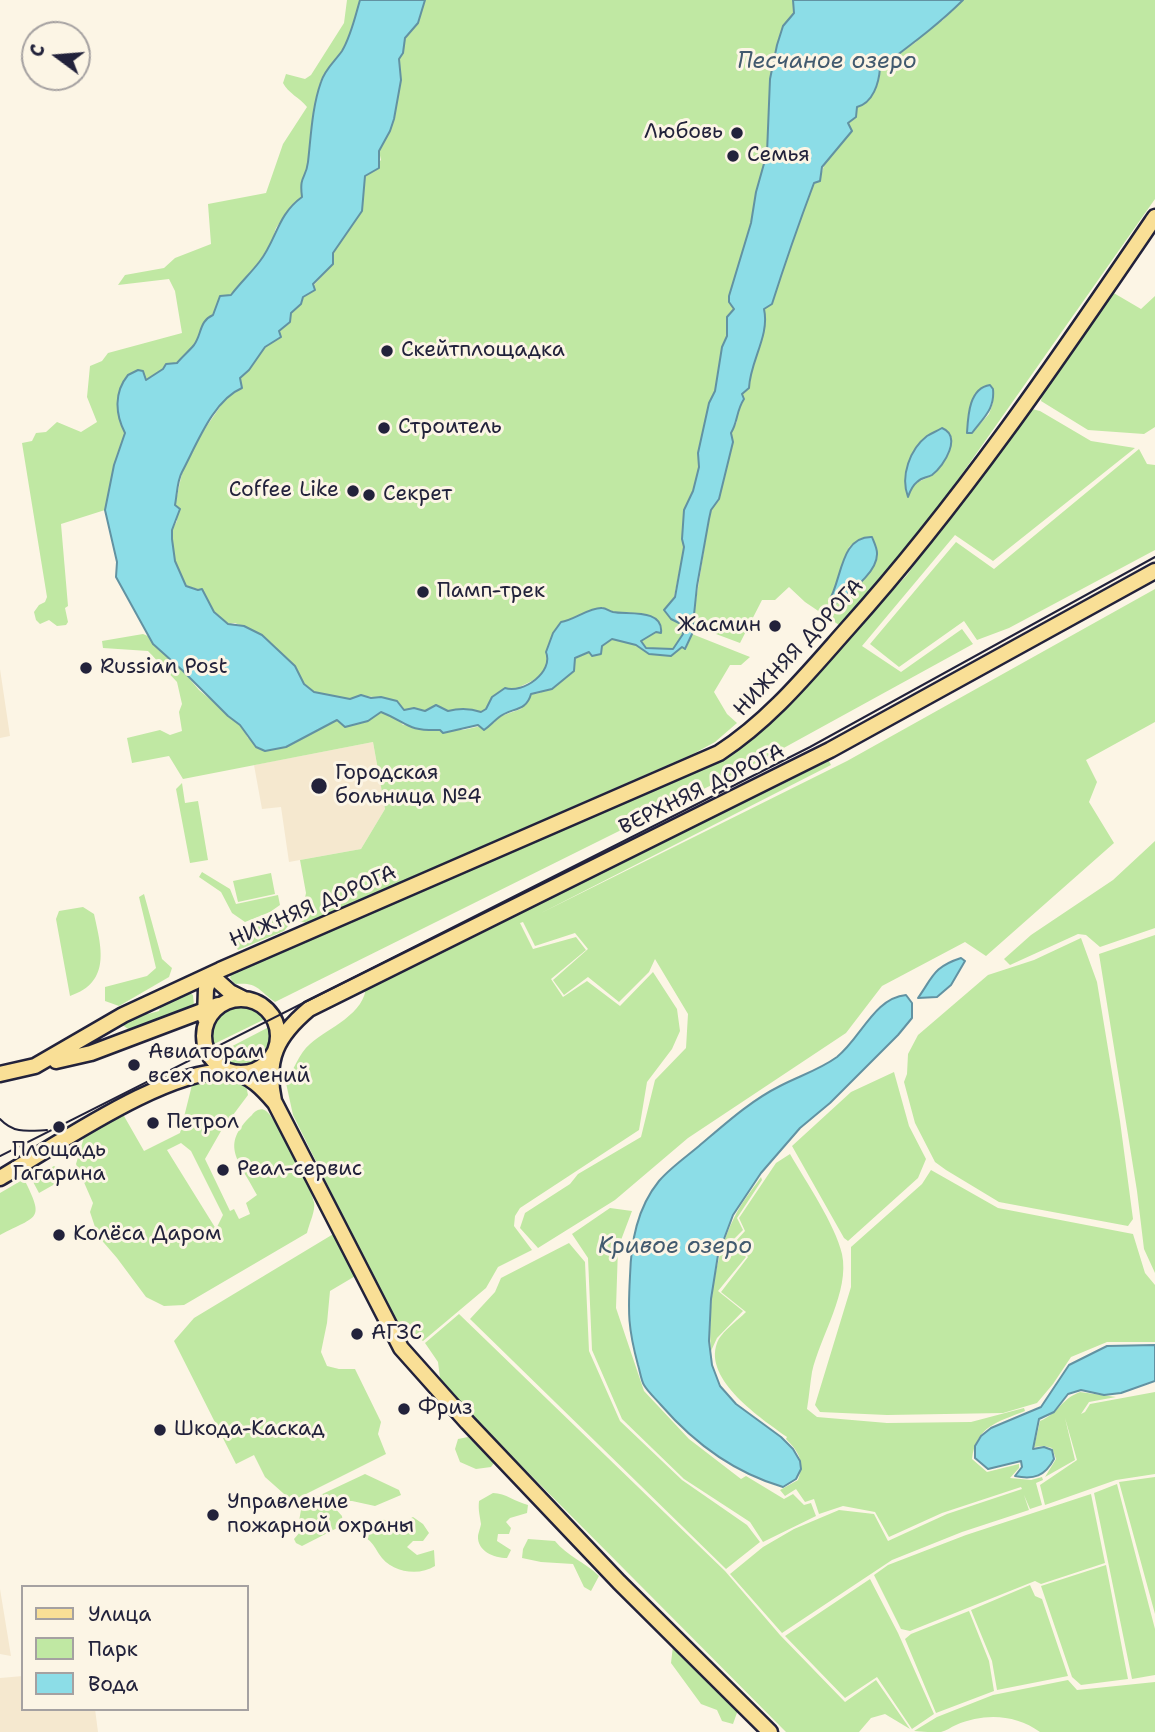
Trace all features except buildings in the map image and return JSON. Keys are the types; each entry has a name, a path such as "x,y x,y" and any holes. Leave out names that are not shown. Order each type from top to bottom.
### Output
{"main road":[{"name":"НИЖНЯЯ ДОРОГА","path":"35,1066 123,1015 719,752 748,734 803,680 915,551 1013,421 1155,217"},
{"name":"ВЕРХНЯЯ ДОРОГА","path":"275,1049 290,1025 309,1009 830,750 1155,571"},
{"path":"275,1102 270,1074 278,1032 271,1015 263,1006 230,992 211,975 206,989 204,1040 210,1057 221,1067 262,1087 275,1102 401,1348 600,1562 770,1732"},
{"path":"0,1074 91,1053 226,1002 245,999"},
{"path":"205,1026 214,1011 226,1002"},
{"path":"0,1178 7,1168 163,1086 198,1073 247,1073 258,1069 269,1060 275,1049"}],"shaded area":[{"path":"0,669 10,736 0,738"},
{"name":"Городская больница №4","path":"373,742 385,809 361,849 289,862 281,807 262,809 254,765"},
{"path":"0,1589 11,1656 0,1654"},
{"path":"21,1676 21,1711 95,1711 98,1732 0,1732 0,1678"}],"green space":[{"path":"347,0 360,0 345,45 325,73 318,92 307,167 301,185 302,197 293,204 276,228 272,241 259,262 205,321 197,341 177,363 166,364 158,374 148,378 124,379 118,406 125,433 114,465 105,510 61,524 68,622 66,625 57,626 49,620 40,624 34,612 47,597 22,443 32,441 36,433 46,432 57,422 81,432 97,422 87,397 90,366 102,361 108,353 182,333 175,291 169,279 118,285 125,275 164,268 175,258 211,244 208,204 266,193 283,144 307,107 285,87 283,83 286,74 305,79 311,75 344,23"},
{"path":"425,0 793,0 794,13 783,26 770,79 767,153 751,223 733,282 734,309 727,317 727,336 722,347 715,391 709,403 698,453 699,467 693,491 684,510 684,547 674,597 664,610 671,619 682,624 683,634 673,649 645,648 640,641 656,632 660,633 650,616 615,613 602,608 576,616 553,633 546,652 546,668 541,674 503,695 481,712 467,709 404,710 397,701 361,695 350,699 314,692 304,684 295,666 262,635 235,623 228,624 213,612 202,590 186,586 175,561 172,539 172,530 177,521 175,505 182,473 193,446 265,347 281,337 279,331 289,322 291,313 301,304 303,297 333,264 333,253 362,211 365,176 381,160 379,151 390,131 401,80 399,59 403,53 405,38 418,23"},
{"path":"963,0 1155,0 1155,199 917,538 842,627 805,602 789,587 775,600 762,600 740,643 692,625 711,510 719,500 731,433 737,422 737,410 744,399 742,394 749,388 762,339 764,309 772,304 814,182 820,181 835,143 875,83 880,68 943,20","holes":["975,393 993,403 989,414 972,433 967,430","948,431 952,439 950,449 941,466 933,474 905,489 913,454 929,435","861,538 873,566 847,595 830,601 849,547"]},
{"path":"1112,292 1141,309 1155,296 1155,427 1144,434 1088,430 1041,401 1044,384"},
{"path":"1032,409 1091,441 1135,448 993,561 955,535 862,646 901,672 962,629 973,644 760,761 275,1002 257,988 249,984 235,984 230,978 232,971 677,781 753,738 772,721 907,575 1017,423"},
{"path":"1139,449 1147,464 1155,465 1155,550 1009,628 977,640 964,621 899,667 870,644 956,542 994,569"},
{"path":"1155,589 1155,722 1086,760 1097,782 1089,802 1114,843 986,956 965,942 882,986 846,1033 688,1138 615,1200 538,1248 520,1228 525,1213 570,1184 578,1174 641,1137 655,1080 686,1048 688,1014 655,959 649,972 619,1002 588,977 564,995 553,980 588,949 575,933 535,946 523,922 520,923 533,949 576,937 586,950 551,979 563,997 587,981 620,1006 653,972 677,1009 680,1031 672,1049 647,1082 639,1130 520,1208 515,1216 514,1226 532,1250 498,1267 486,1288 423,1341 395,1321 293,1115 286,1083 306,1048 345,1019 360,1004 366,985 827,757 831,765 541,913 847,761"},
{"path":"143,634 182,670 199,690 241,725 248,738 286,747 337,720 345,727 368,721 381,712 397,718 403,725 463,730 494,723 498,717 521,709 531,694 540,693 575,658 612,639 636,645 649,654 682,647 686,649 692,634 750,657 741,665 730,665 714,692 727,714 737,723 715,742 306,923 300,921 306,893 300,860 361,849 385,809 373,742 183,779 169,756 132,763 127,738 160,730 170,735 182,731 179,712 182,704 177,682 148,651 103,648 102,641"},
{"path":"182,783 185,803 198,801 208,860 190,863 176,789"},
{"path":"1155,841 1155,928 1100,947 1086,935 1078,934 1010,965 1004,959 1031,935 1113,880"},
{"path":"202,872 230,889 236,904 278,895 280,905 245,922 232,913 221,892 199,877"},
{"path":"271,873 275,894 238,902 233,881"},
{"path":"144,894 162,959 172,968 169,977 119,1006 105,1001 105,987 147,976 156,968 139,897"},
{"path":"83,907 94,914 101,950 100,962 92,982 70,996 56,919 59,911"},
{"path":"278,918 285,920 288,926 284,931 238,950 234,945 254,928"},
{"path":"1155,935 1155,1273 1144,1249 1099,954"},
{"path":"1081,938 1097,982 1120,1121 1133,1219 1128,1226 999,1202 946,1170 935,1162 915,1123 904,1082 908,1054 918,1035 988,975 1034,960"},
{"path":"176,995 193,995 194,1005 189,1011 131,1031 121,1024 138,1013 159,1011 162,1003"},
{"path":"237,1006 250,1008 265,1019 212,1045 213,1026 216,1021"},
{"path":"269,1027 267,1049 254,1062 235,1065 217,1054"},
{"path":"894,1072 909,1126 926,1159 918,1178 848,1241 792,1146 851,1092"},
{"path":"217,1075 246,1085 248,1095 221,1131 205,1159 230,1211 234,1209 239,1219 250,1214 246,1203 257,1195 235,1154 234,1145 242,1126 255,1112 262,1109 271,1116 293,1154 312,1195 314,1209 307,1233 184,1305 164,1306 146,1297 98,1236 90,1212 93,1203 76,1164 85,1134 119,1113 124,1116 144,1151 180,1133 192,1085 199,1077","holes":["181,1143 191,1151 223,1215 216,1229 167,1150"]},
{"path":"790,1154 833,1230 842,1254 843,1268 838,1298 812,1372 807,1409 817,1417 887,1423 971,1422 1024,1408 1025,1411 997,1422 983,1432 974,1448 972,1459 987,1472 1019,1464 1019,1468 1010,1478 1031,1480 1042,1477 1043,1480 1036,1483 1042,1505 1030,1509 1024,1495 1029,1510 962,1532 892,1560 782,1633 730,1574 763,1547 794,1529 839,1510 874,1514 888,1541 947,1514 1022,1489 1021,1487 942,1513 889,1537 875,1512 843,1506 819,1514 814,1499 805,1502 796,1489 785,1496 780,1490 798,1480 801,1463 797,1453 787,1437 737,1397 726,1384 715,1357 719,1339 746,1312 721,1292 748,1257 735,1242 745,1231 739,1218 776,1163"},
{"path":"54,1166 62,1171 62,1180 39,1193 31,1178"},
{"path":"931,1170 998,1208 1133,1234 1145,1273 1155,1285 1155,1342 1107,1342 1071,1357 1037,1403 1003,1413 887,1415 820,1412 815,1405 851,1287 851,1247 922,1184"},
{"path":"761,1177 762,1180 737,1218 743,1230 732,1241 746,1257 718,1291 743,1311 717,1338 711,1351 712,1300 717,1266 737,1212"},
{"path":"24,1179 36,1210 34,1215 30,1220 0,1235 0,1193"},
{"path":"610,1208 632,1211 618,1248 616,1308 644,1391 689,1439 741,1479 746,1476 784,1499 793,1494 804,1505 811,1503 816,1516 763,1542 750,1522 684,1479 622,1419 592,1350 588,1258 572,1234"},
{"path":"335,1233 357,1275 330,1291 321,1352 327,1366 355,1369 381,1422 378,1434 386,1454 292,1501 265,1477 254,1455 236,1464 174,1341 194,1318"},
{"path":"569,1243 585,1262 589,1351 620,1421 682,1480 747,1525 760,1542 726,1569 470,1319 495,1292 501,1278"},
{"path":"459,1314 725,1571 780,1635 845,1702 876,1680 910,1729 885,1714 871,1718 859,1732 786,1732 465,1409 440,1378 438,1362 425,1343"},
{"path":"1080,1392 1116,1397 1089,1402 1081,1414 1090,1404 1155,1392 1155,1474 1116,1480 1045,1505 1040,1485 1077,1460 1065,1418 1075,1460 1045,1477 1056,1459 1052,1448 1034,1447 1040,1421 1052,1414 1068,1398"},
{"path":"468,1437 494,1463 491,1467 476,1469 460,1462 455,1449 458,1439"},
{"path":"365,1474 399,1490 401,1495 375,1506 338,1501 333,1506 342,1516 343,1525 302,1546 296,1543 294,1539 300,1532 301,1510 314,1502 316,1497"},
{"path":"1155,1477 1155,1614 1119,1482"},
{"path":"1117,1484 1155,1629 1155,1675 1132,1679 1094,1493"},
{"path":"493,1493 528,1505 527,1513 510,1518 506,1522 511,1528 509,1534 498,1534 497,1541 511,1550 507,1558 487,1553 478,1541 481,1524 479,1501"},
{"path":"1091,1494 1105,1563 1041,1584 1035,1581 910,1631 901,1629 874,1575 888,1565 966,1535"},
{"path":"413,1517 423,1524 429,1533 423,1541 413,1541 407,1547 417,1555 434,1550 435,1566 413,1572 390,1565 365,1537 367,1530 381,1519 400,1524"},
{"path":"528,1539 555,1541 594,1571 599,1576 591,1591 584,1587 573,1564 522,1558"},
{"path":"1106,1565 1128,1679 1081,1685 1072,1677 1041,1586"},
{"path":"870,1579 898,1633 934,1714 912,1729 877,1677 845,1698 785,1636"},
{"path":"1030,1585 1035,1596 1042,1599 1068,1676 997,1690 992,1661 971,1610"},
{"path":"969,1611 989,1661 994,1691 936,1713 905,1639 911,1634"},
{"path":"673,1646 738,1710 733,1724 722,1721 717,1710 701,1704 671,1663"},
{"path":"1068,1680 1077,1690 1155,1682 1155,1732 1040,1732 1020,1722 999,1717 977,1718 941,1732 914,1731 937,1717 993,1695"}],"water":[{"name":"Песчаное озеро","path":"360,0 425,0 418,23 405,38 403,53 399,59 401,80 394,119 379,151 379,168 365,176 362,211 333,253 333,264 313,284 315,290 303,297 301,304 291,313 290,322 279,331 281,337 265,347 240,378 242,388 222,403 199,437 178,484 175,505 180,509 172,530 175,561 186,586 202,589 214,612 228,624 244,626 262,635 295,666 304,684 314,692 350,699 361,695 381,697 397,701 404,710 414,708 425,711 436,705 448,711 464,709 481,712 486,709 492,697 505,688 520,688 535,680 545,667 546,652 553,633 561,622 587,611 603,608 613,612 651,616 660,625 661,633 656,632 641,641 646,648 673,649 683,634 681,624 671,619 664,610 675,597 684,547 684,510 693,491 699,467 698,453 709,403 715,391 722,347 727,336 727,317 734,309 729,302 729,296 751,223 767,153 770,79 783,26 794,13 793,0 963,0 880,68 874,92 863,105 857,107 856,117 848,123 852,131 822,167 820,181 814,183 772,304 764,309 762,339 749,388 742,394 744,399 731,433 733,442 719,499 711,510 697,586 692,634 685,649 682,647 671,656 649,654 636,645 612,639 602,646 601,654 592,656 589,652 575,658 574,671 552,689 531,694 522,707 503,715 484,730 478,725 443,733 440,730 420,729 381,712 368,721 345,727 337,720 286,747 265,751 256,747 240,725 153,644 116,577 117,562 105,510 114,465 125,433 119,418 118,396 128,375 138,370 143,371 146,380 166,364 177,363 192,347 205,321 213,315 220,296 231,295 257,265 266,253 282,219 302,197 301,185 307,167 318,92 325,73 345,45"},
{"path":"990,385 993,396 990,407 972,433 967,433 969,411 974,397 983,387"},
{"path":"942,428 951,437 946,458 932,475 915,484 908,497 905,480 911,455 921,441"},
{"path":"872,537 877,553 873,568 835,604 829,601 848,551 861,539"},
{"path":"961,958 965,961 951,985 937,997 918,998 939,969"},
{"name":"Кривое озеро","path":"906,995 912,1003 912,1018 830,1103 800,1128 761,1173 733,1215 718,1255 711,1299 709,1341 712,1365 720,1386 736,1404 781,1437 800,1461 801,1469 796,1479 783,1487 748,1474 701,1444 644,1385 632,1341 629,1311 631,1263 640,1214 659,1181 738,1113 780,1086 837,1057 876,1011 885,1003"},
{"path":"1155,1345 1155,1381 1121,1393 1104,1395 1081,1390 1068,1394 1054,1412 1039,1419 1033,1449 1044,1447 1052,1450 1054,1459 1043,1473 1033,1477 1015,1476 1022,1467 1021,1461 988,1469 975,1458 975,1446 981,1436 991,1428 1041,1407 1069,1365 1107,1346"}],"tram line":[{"path":"0,1156 810,747 1155,557"},
{"path":"0,1119 16,1129 47,1130"}],"place":[{"name":"Любовь","path":"737,133"},
{"name":"Семья","path":"733,156"},
{"name":"Скейтплощадка","path":"387,351"},
{"name":"Строитель","path":"384,428"},
{"name":"Coffee Like","path":"353,491"},
{"name":"Секрет","path":"369,495"},
{"name":"Памп-трек","path":"423,592"},
{"name":"Жасмин","path":"775,626"},
{"name":"Russian Post","path":"86,668"},
{"name":"Городская больница №4","path":"319,786"},
{"name":"Авиаторам всех поколений","path":"134,1065"},
{"name":"Петрол","path":"153,1123"},
{"name":"Площадь Гагарина","path":"59,1127"},
{"name":"Реал-сервис","path":"223,1170"},
{"name":"Колёса Даром","path":"59,1235"},
{"name":"АГЗС","path":"357,1334"},
{"name":"Фриз","path":"404,1409"},
{"name":"Шкода-Каскад","path":"160,1430"},
{"name":"Управление пожарной охраны","path":"213,1515"}]}
